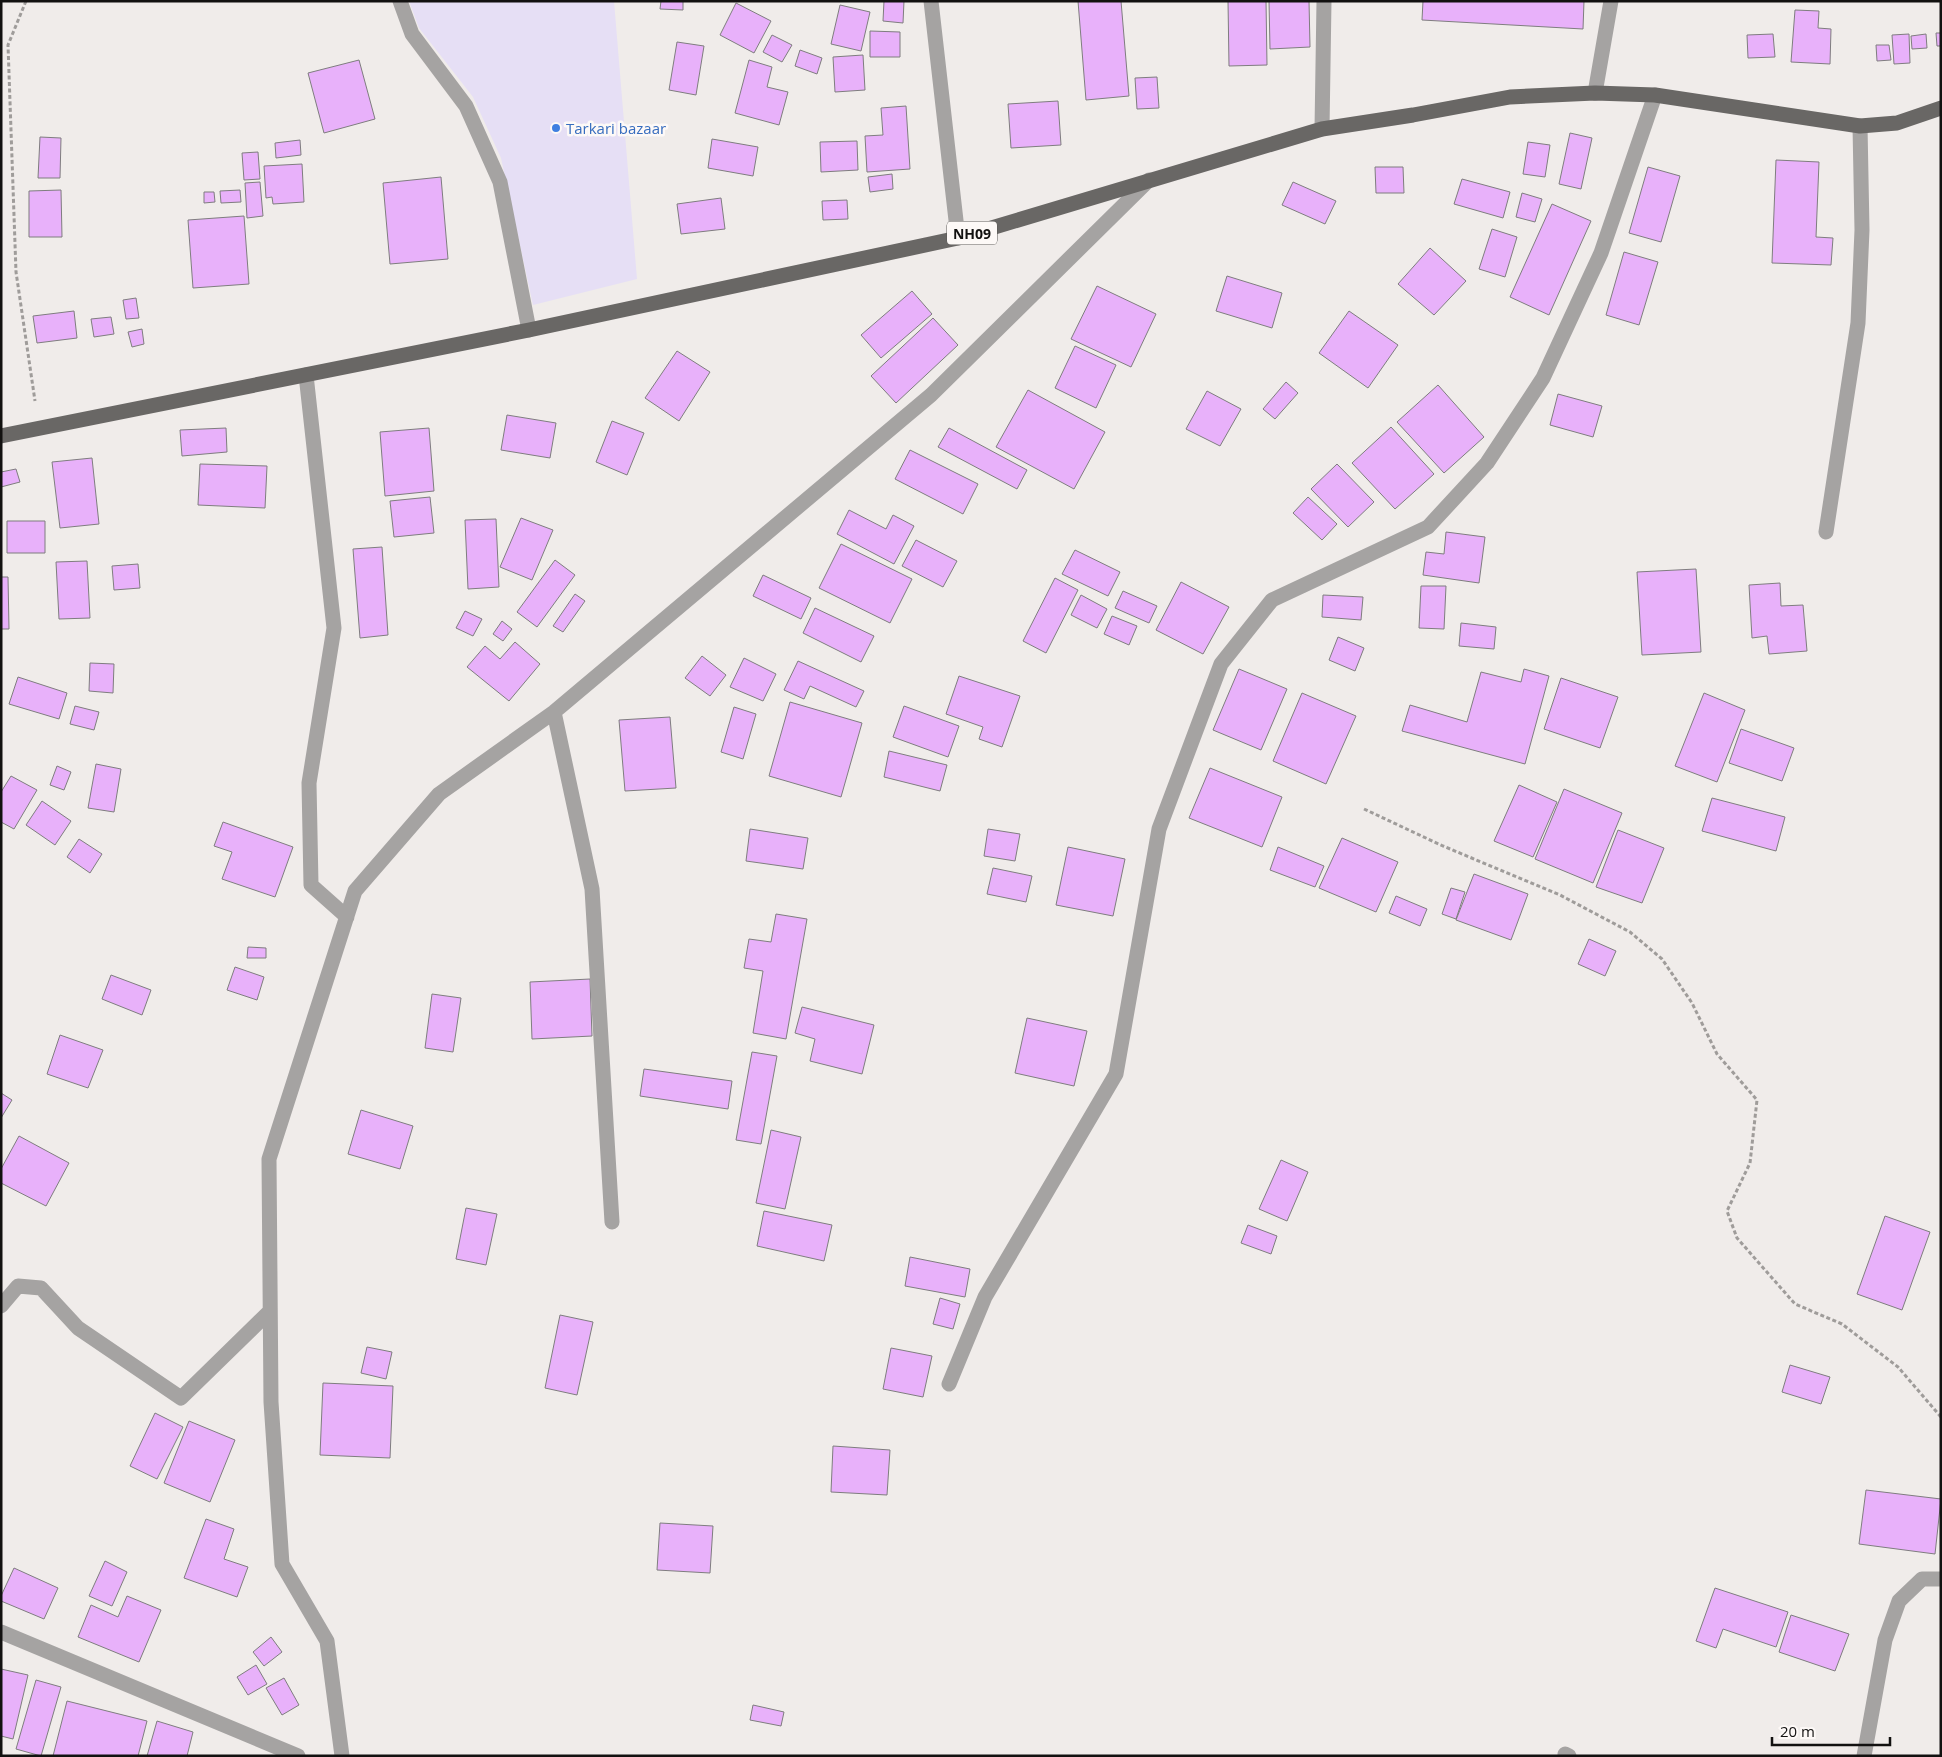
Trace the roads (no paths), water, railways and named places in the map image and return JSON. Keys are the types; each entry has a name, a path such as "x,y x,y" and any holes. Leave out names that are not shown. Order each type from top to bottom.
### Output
{"main road":[{"name":"NH09","path":"1,436 529,330 958,238 1322,129 1510,97 1595,93 1655,95 1860,126 1897,123 1941,108"}],"street":[{"path":"400,1 412,34 466,106 500,182 529,330"},
{"path":"931,1 958,238"},
{"path":"1322,129 1324,1"},
{"path":"1595,93 1611,1"},
{"path":"949,1384 985,1297 1116,1074 1159,829 1221,664 1272,600 1428,527 1487,463 1542,378 1601,253 1655,95"},
{"path":"1826,532 1858,323 1862,230 1860,126"},
{"path":"342,1756 326,1642 282,1564 271,1402 268,1159 355,891 439,794 554,712 931,395 1149,180"},
{"path":"306,375 334,628 309,783 310,885 347,916"},
{"path":"554,712 592,889 612,1222"},
{"path":"1,1306 18,1286 41,1288 78,1328 181,1398 270,1311"},
{"path":"1864,1756 1885,1640 1899,1601 1922,1579 1941,1579"},
{"path":"1,1632 298,1756"}],"place":[{"name":"Tarkari bazaar","path":"556,128"}]}
